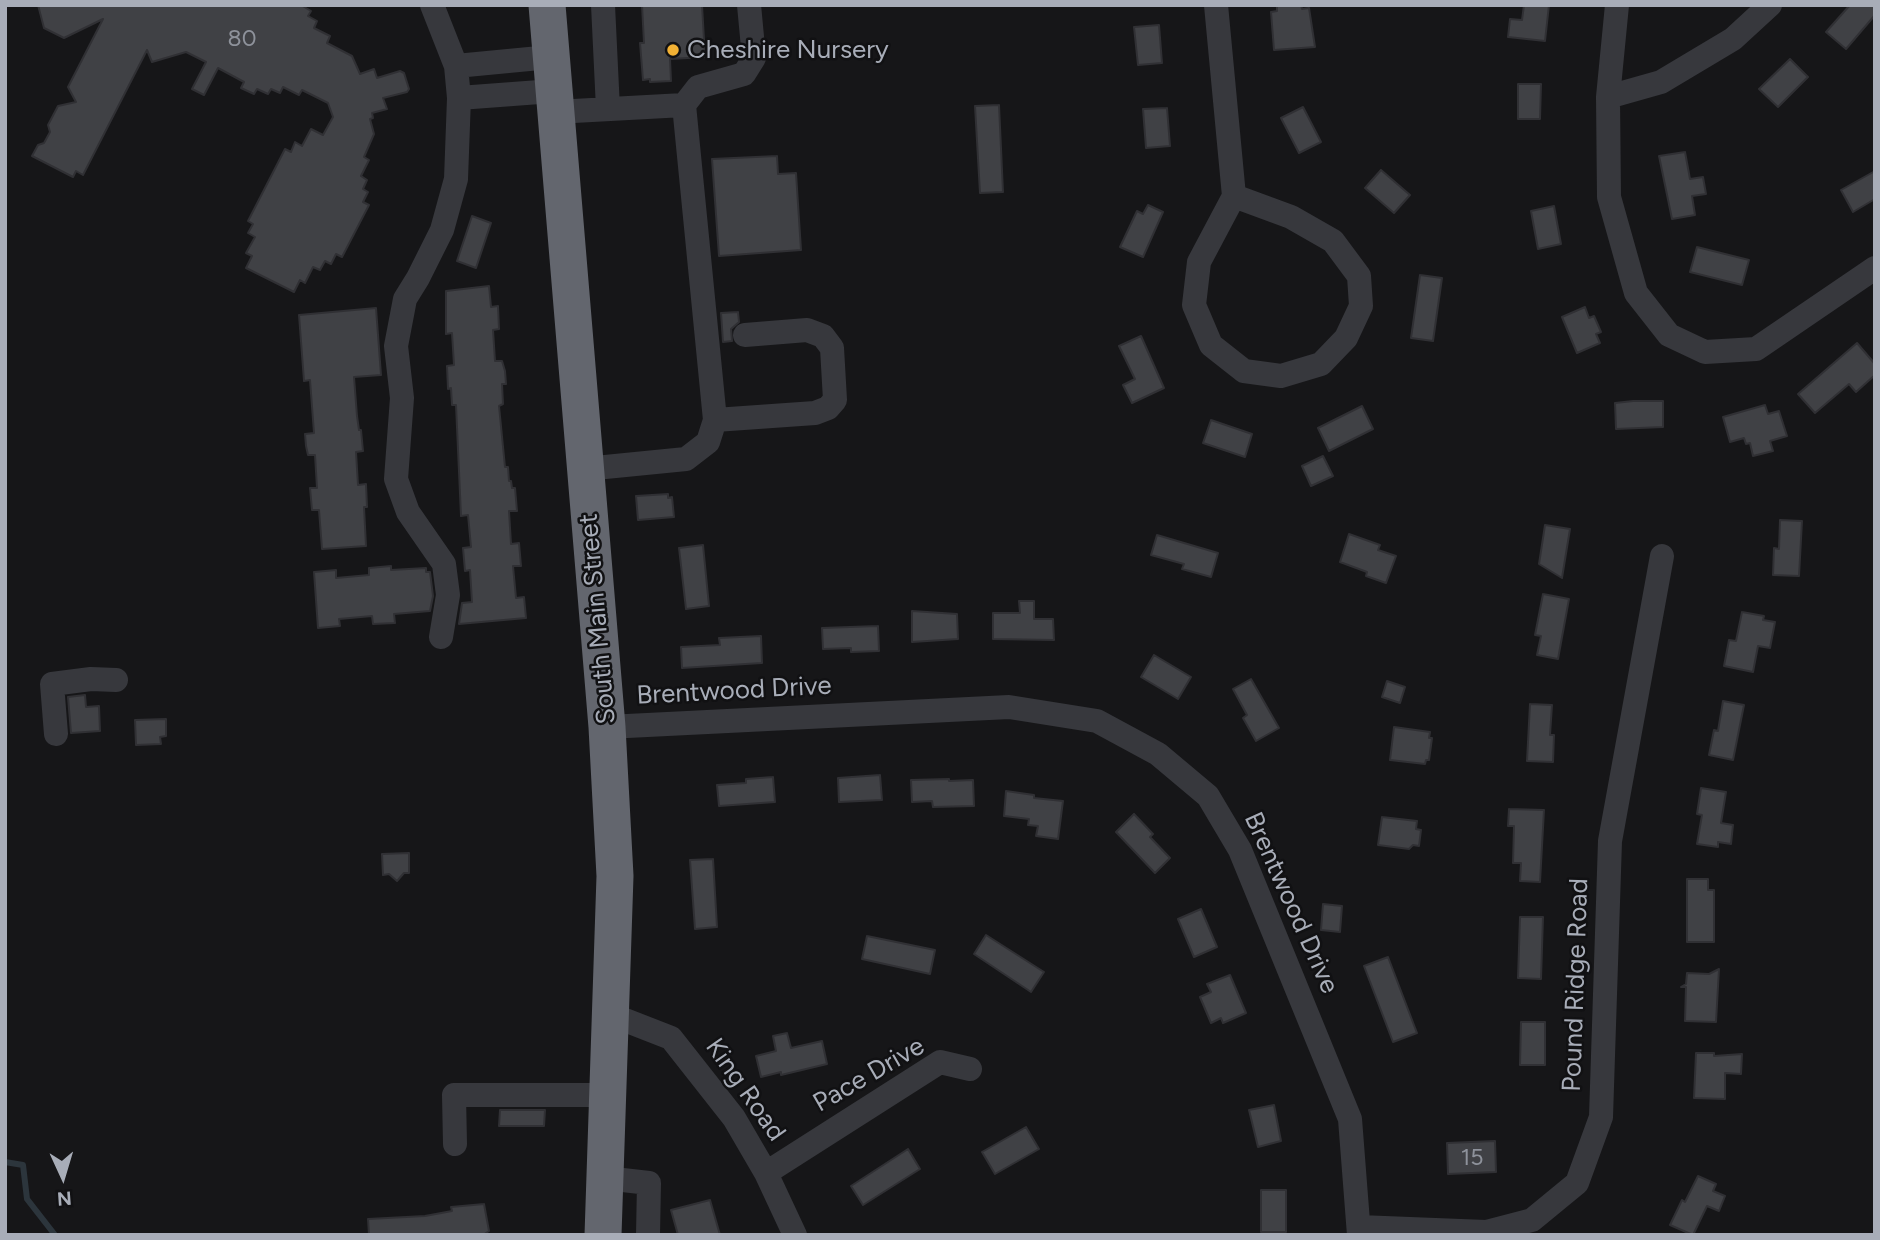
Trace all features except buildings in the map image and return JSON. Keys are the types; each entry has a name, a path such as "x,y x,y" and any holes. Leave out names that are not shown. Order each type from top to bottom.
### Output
{"highway":[{"name":"South Main Street","path":"547,5 607,727 615,876 603,1235"}],"street":[{"path":"432,5 456,66 459,98 456,179 442,230 405,299 396,346 402,398 396,479 408,512 444,564 448,595 441,637"},
{"path":"603,5 608,109"},
{"path":"585,469 686,459 708,442 715,420 684,105 698,87 744,74 754,58 749,5"},
{"path":"1216,5 1234,196 1199,262 1194,305 1212,345 1244,371 1281,376 1321,363 1346,338 1361,306 1359,276 1333,241 1292,217 1234,196"},
{"path":"1617,5 1608,97 1609,197 1636,293 1669,335 1705,352 1756,349 1875,268"},
{"path":"1608,97 1661,82 1733,39 1770,5"},
{"path":"456,66 553,86 608,109 684,105"},
{"path":"459,98 553,86"},
{"path":"715,420 814,413 828,408 835,400 832,348 823,336 807,330 745,335"},
{"name":"Pound Ridge Road","path":"1359,1231 1486,1233 1532,1220 1577,1183 1601,1117 1610,841 1662,556"},
{"path":"56,734 52,684 91,679 116,680"},
{"name":"Brentwood Drive","path":"607,727 1009,707 1097,721 1158,754 1208,796 1240,850 1350,1119 1359,1231"},
{"name":"King Road","path":"612,1016 671,1038 734,1118 766,1174 795,1235"},
{"name":"Pace Drive","path":"766,1174 940,1062 970,1069"},
{"path":"455,1144 454,1095 608,1094"},
{"path":"605,1178 649,1183 648,1235"}],"waterway":[{"path":"5,1162 23,1165 27,1199 55,1235"}],"place":[{"name":"Cheshire Nursery","path":"673,50"}]}
